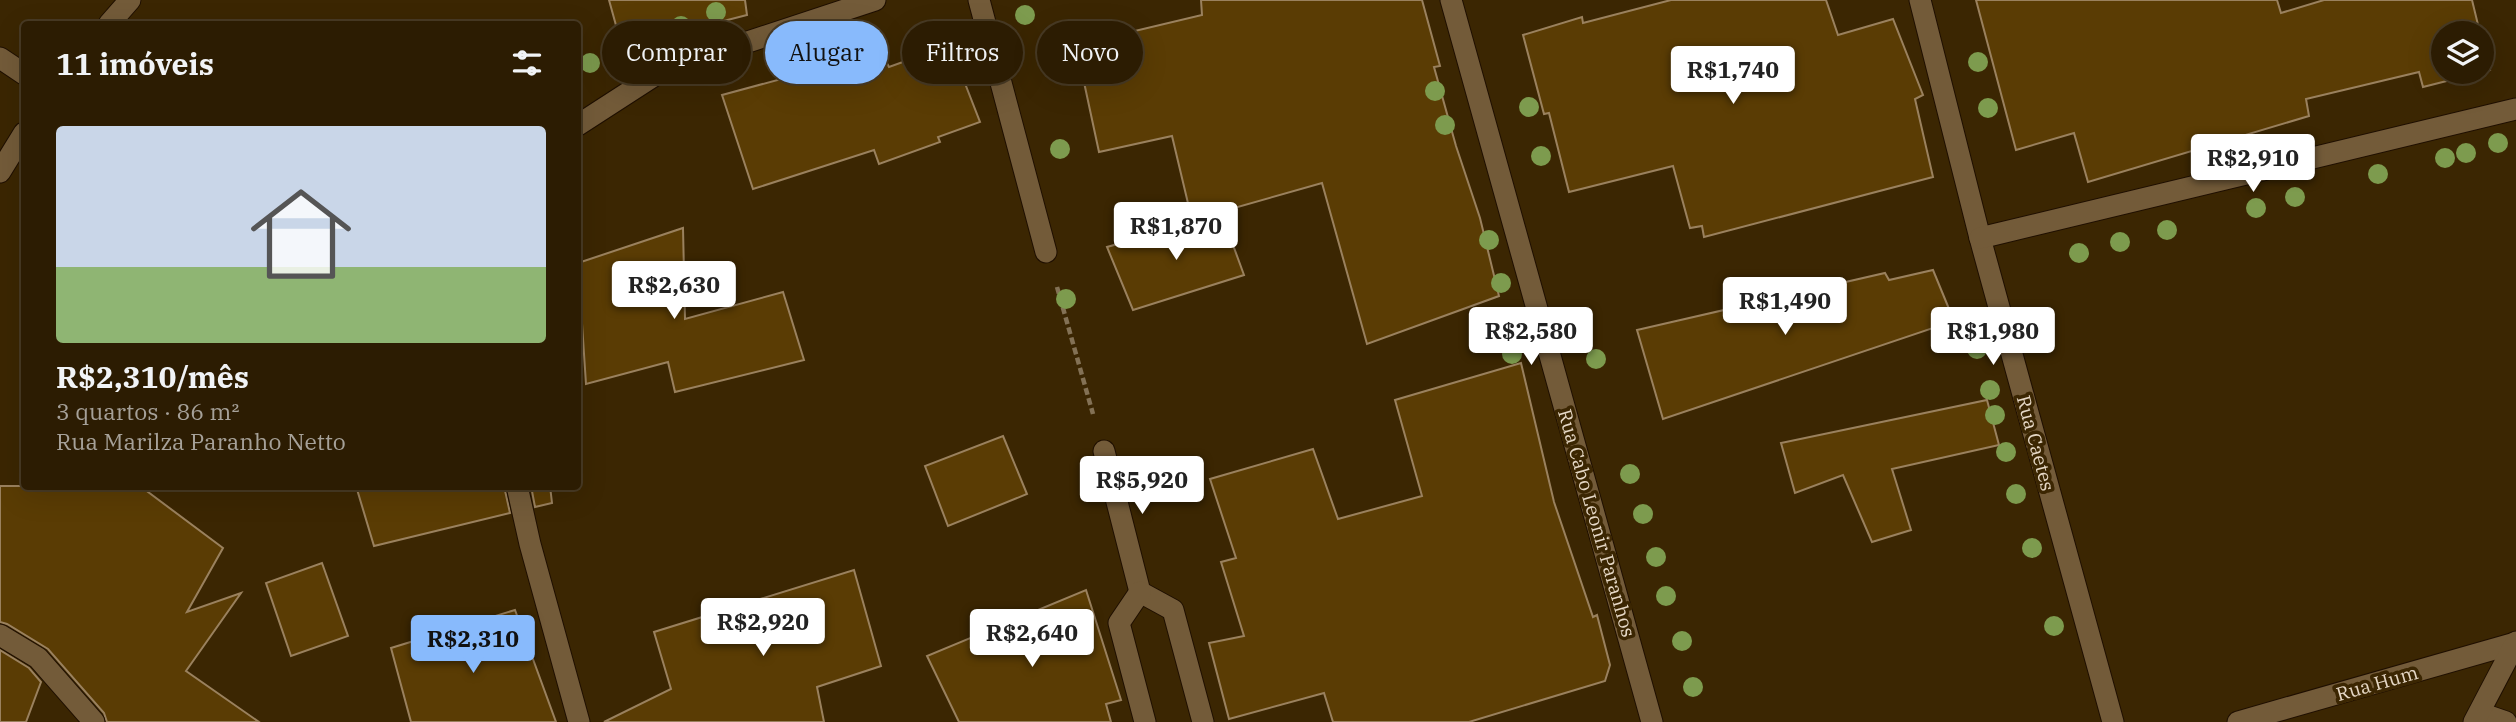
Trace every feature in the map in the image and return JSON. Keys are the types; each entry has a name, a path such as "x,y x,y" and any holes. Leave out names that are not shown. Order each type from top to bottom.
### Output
{"street":[{"path":"112,21 130,0"},
{"path":"581,123 663,70 875,0"},
{"path":"979,0 1046,252"},
{"name":"Rua Cabo Leonir Paranhos","path":"1451,0 1652,722"},
{"name":"Rua Caetes","path":"1920,0 1980,238 2113,722"},
{"path":"0,58 21,72"},
{"path":"1980,238 2516,109"},
{"path":"0,172 21,138"},
{"path":"1104,451 1140,592 1173,610 1203,722"},
{"path":"518,490 579,722"},
{"path":"1140,592 1119,623 1144,722"},
{"path":"0,635 38,657 94,722"},
{"path":"2506,722 2477,718 2516,642"},
{"name":"Rua Hum","path":"2238,722 2516,642"}],"path":[{"path":"1046,252 1104,451"}],"building":[{"path":"609,0 745,0 747,15 724,21 615,21"},
{"path":"1201,0 1422,0 1440,66 1434,67 1480,218 1499,296 1367,344 1322,183 1192,220 1172,136 1099,152 1084,84 1143,84 1143,29 1202,15"},
{"path":"1671,0 1826,0 1838,35 1893,19 1923,95 1915,99 1933,177 1704,237 1702,226 1690,228 1673,166 1569,192 1549,113 1544,114 1523,35 1582,17 1583,23"},
{"path":"1976,0 2277,0 2281,13 2324,0 2472,0 2477,21 2431,21 2431,84 2435,84 2423,87 2419,72 2306,99 2309,116 2088,182 2074,133 2016,150"},
{"path":"902,62 902,84 965,84 980,122 938,137 940,142 879,164 874,150 753,189 722,95 765,83 888,84 888,65"},
{"path":"1222,215 1244,275 1133,310 1107,247"},
{"path":"683,228 685,319 783,292 804,360 675,392 668,362 586,384 581,262"},
{"path":"1933,270 1954,321 1663,419 1637,330 1885,273 1889,280"},
{"path":"1521,363 1554,502 1593,617 1597,615 1610,665 1605,681 1469,722 1333,722 1324,693 1229,719 1209,643 1244,636 1221,562 1236,558 1210,479 1313,449 1338,519 1422,496 1395,400"},
{"path":"1987,400 1999,445 1892,469 1911,530 1872,542 1843,475 1795,493 1781,443"},
{"path":"1003,436 1027,494 948,526 925,466"},
{"path":"0,486 21,486 21,490 145,490 223,548 187,612 241,593 186,671 259,722 107,722 104,713 48,649 0,622"},
{"path":"357,490 505,490 510,513 374,546"},
{"path":"532,490 550,490 552,503 535,507"},
{"path":"322,563 348,636 291,656 266,583"},
{"path":"854,570 881,666 817,687 824,722 604,722 671,689 654,632"},
{"path":"1086,590 1121,700 1106,704 1111,722 959,722 927,656"},
{"path":"515,610 556,722 411,722 391,648"},
{"path":"0,650 29,668 41,682 26,722 0,722"}]}
